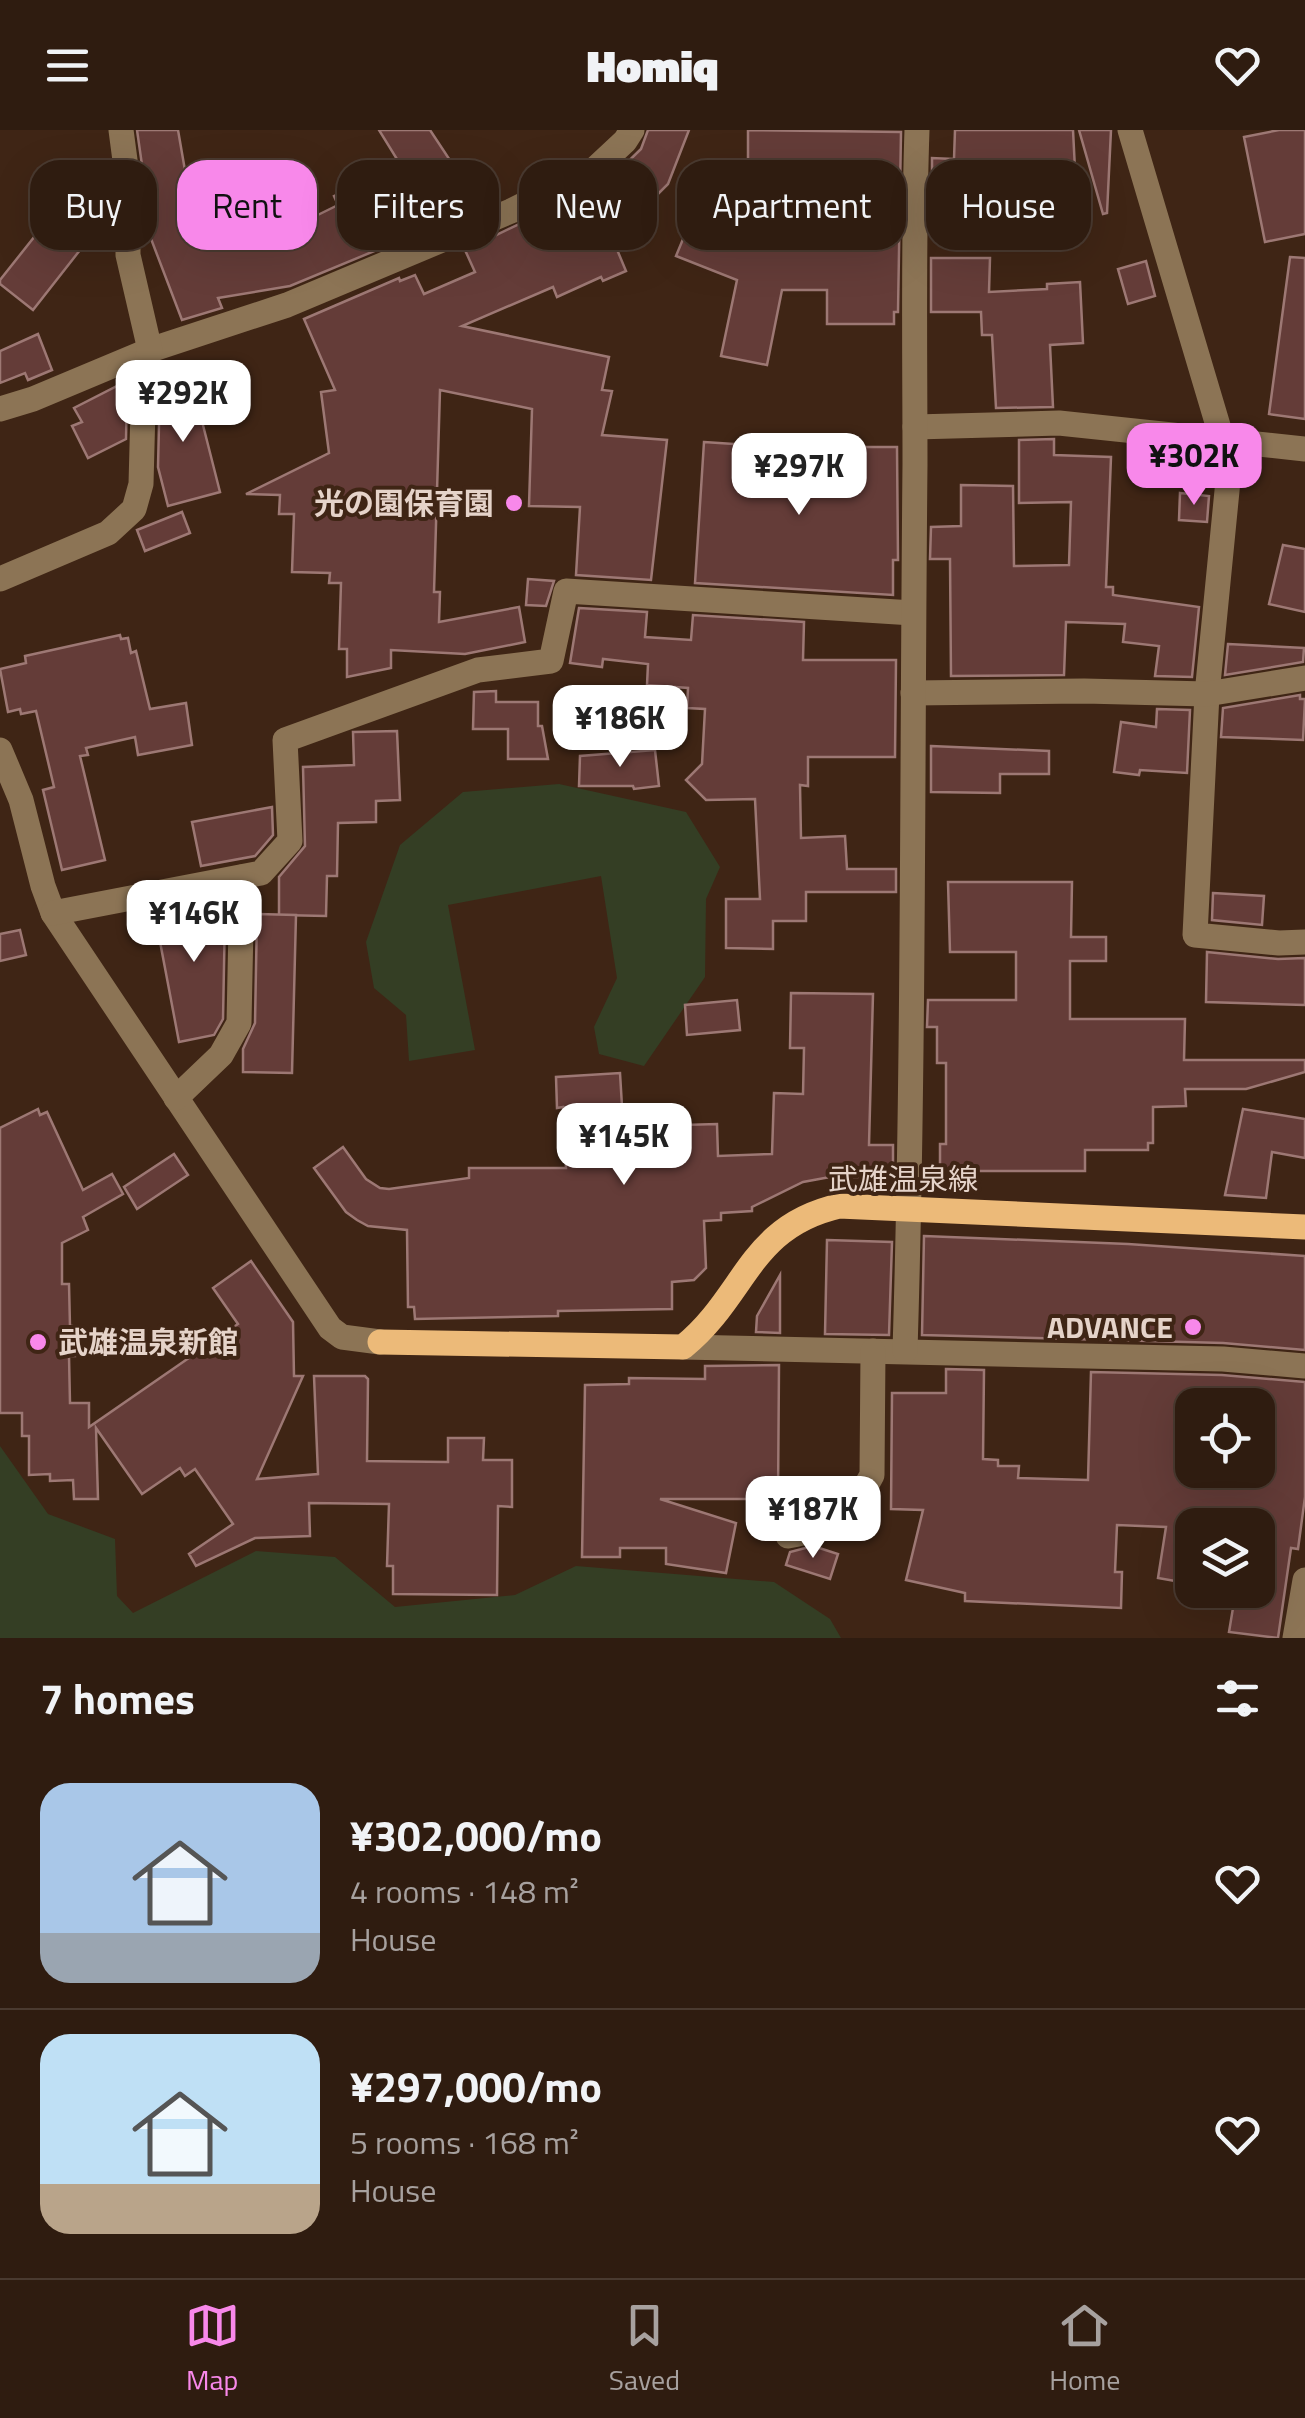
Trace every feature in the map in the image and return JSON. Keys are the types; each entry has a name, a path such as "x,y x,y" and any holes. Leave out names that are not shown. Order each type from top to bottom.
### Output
{"main road":[{"name":"武雄温泉線","path":"682,1346 704,1330 766,1243 812,1212 839,1206 1305,1227"},
{"path":"380,1342 682,1346"}],"street":[{"path":"0,579 108,533 134,510 141,484 144,371 150,350 128,256 128,183 121,130"},
{"path":"0,409 150,350 286,305 511,211 594,170 632,130"},
{"path":"905,1352 910,1208 914,614 912,258 917,130"},
{"path":"1130,130 1227,439 1195,935 1305,942"},
{"path":"915,427 1060,422 1305,449"},
{"path":"53,912 261,873 290,841 285,740 478,670 551,661 566,591 914,614"},
{"path":"913,692 1084,690 1208,694 1305,678"},
{"path":"0,750 21,800 42,886 53,912 330,1328 342,1338 380,1342"},
{"path":"176,1098 222,1056 239,1023 242,878"},
{"path":"682,1346 1223,1359 1305,1366"},
{"path":"788,1536 833,1523 863,1493 872,1475 873,1351"},
{"path":"1295,1638 1305,1580"}],"green space":[{"path":"559,784 686,812 720,867 706,899 705,977 644,1066 599,1054 594,1027 617,978 601,876 448,905 475,1050 409,1061 406,1015 374,988 366,942 400,845 463,792"},
{"path":"0,1446 48,1514 115,1539 117,1596 133,1613 256,1551 335,1557 395,1607 515,1595 576,1566 774,1582 830,1619 841,1638 0,1638"}],"building":[{"path":"137,130 178,130 183,160 177,160 177,250 317,250 317,215 337,205 337,250 377,250 290,286 218,298 222,308 182,320 155,250 157,160 141,160"},
{"path":"379,130 430,130 450,160 397,160"},
{"path":"648,130 689,130 668,184 657,195 657,160 630,160 641,149"},
{"path":"748,130 901,132 901,160 748,160"},
{"path":"955,130 1073,130 1075,160 932,160 932,158 954,159"},
{"path":"1079,130 1111,130 1107,213 1103,214 1091,160 1088,160"},
{"path":"1305,130 1305,234 1265,242 1244,137"},
{"path":"519,224 519,250 617,250 626,271 603,281 601,277 557,297 553,287 462,326 609,357 602,390 612,391 602,435 667,440 651,580 576,575 580,507 529,506 532,409 440,390 434,592 440,592 439,622 519,607 525,642 465,654 391,650 391,668 347,677 347,649 339,649 341,583 329,583 330,573 292,572 294,514 279,514 280,495 246,494 329,453 321,392 335,390 304,319 399,278 400,281 415,275 424,294 475,272 465,250 499,250 499,234"},
{"path":"30,242 30,250 80,250 33,310 0,280"},
{"path":"678,250 899,250 898,312 894,312 894,324 827,324 827,290 782,290 767,365 721,356 737,280 676,256"},
{"path":"1290,257 1305,258 1305,419 1269,414"},
{"path":"931,258 990,258 989,292 1047,289 1047,284 1080,282 1083,343 1050,345 1053,407 996,408 992,335 982,335 981,312 931,312"},
{"path":"1146,261 1155,296 1128,304 1118,269"},
{"path":"38,334 52,370 28,380 25,373 0,383 0,351"},
{"path":"190,374 220,492 168,506 158,467 160,383"},
{"path":"123,383 127,391 126,439 88,458 72,426 82,422 74,408"},
{"path":"1054,439 1054,455 1111,457 1106,587 1113,587 1113,595 1199,607 1192,677 1155,676 1159,646 1123,642 1125,624 1066,622 1064,675 951,676 950,559 930,559 931,527 961,526 961,485 1013,486 1014,566 1069,565 1071,502 1019,503 1019,440"},
{"path":"704,442 837,451 837,447 897,447 898,560 893,560 893,595 695,583"},
{"path":"1180,493 1209,496 1207,522 1179,520"},
{"path":"182,512 190,533 145,551 137,530"},
{"path":"1283,545 1305,549 1305,612 1269,604"},
{"path":"528,579 554,581 546,606 526,605"},
{"path":"579,608 647,612 645,637 691,640 693,615 804,622 803,660 896,660 895,757 808,757 808,786 800,785 801,838 845,836 847,869 896,869 896,892 806,892 806,921 773,921 773,949 726,948 726,899 760,899 755,799 706,800 686,780 702,764 705,709 687,708 688,688 647,685 648,664 603,659 602,667 570,663"},
{"path":"120,635 121,639 128,638 131,653 136,651 150,709 186,703 192,745 138,755 135,737 86,748 88,755 80,756 105,860 62,870 43,790 54,787 36,711 8,712 0,669 26,663 25,656"},
{"path":"1228,644 1304,648 1303,662 1225,675"},
{"path":"496,691 496,702 538,702 538,726 542,726 548,759 508,759 508,729 473,729 474,692"},
{"path":"1300,695 1300,699 1305,699 1303,740 1221,737 1223,708"},
{"path":"1157,709 1190,710 1187,773 1114,772 1121,722 1156,727"},
{"path":"397,731 400,800 376,801 376,822 338,823 337,876 327,876 326,916 279,915 279,877 305,846 303,767 354,765 353,732"},
{"path":"931,746 1049,751 1049,774 1000,774 1000,793 931,792"},
{"path":"655,750 659,786 579,786 580,756"},
{"path":"272,807 273,835 255,856 201,866 192,822"},
{"path":"948,882 1072,882 1071,937 1106,937 1106,961 1070,961 1070,1019 1185,1019 1184,1060 1305,1060 1305,1072 1246,1089 1185,1089 1186,1106 1153,1107 1153,1143 1148,1143 1148,1150 1085,1150 1085,1171 940,1171 940,1144 946,1144 946,1063 937,1063 937,1027 927,1027 928,1000 1016,1000 1016,952 950,952"},
{"path":"1213,893 1264,896 1262,925 1212,920"},
{"path":"220,897 225,914 223,1019 214,1035 179,1042 154,910"},
{"path":"257,914 296,915 292,1073 243,1072 243,1049 255,1023"},
{"path":"20,930 26,955 0,961 0,934"},
{"path":"1207,952 1305,958 1305,1005 1206,1002"},
{"path":"791,993 873,994 869,1145 893,1145 893,1177 830,1177 803,1182 752,1207 752,1211 721,1213 721,1220 704,1221 706,1268 694,1280 672,1282 672,1309 415,1319 414,1307 408,1307 407,1230 368,1226 357,1220 346,1212 314,1168 343,1147 366,1179 389,1189 469,1178 469,1168 566,1168 563,1107 557,1108 556,1077 620,1073 622,1106 653,1105 653,1113 682,1111 683,1125 717,1124 718,1156 772,1154 774,1093 803,1094 804,1048 790,1048"},
{"path":"737,1000 740,1030 687,1035 685,1005"},
{"path":"38,1109 40,1115 47,1112 83,1190 112,1174 123,1194 83,1217 88,1230 62,1243 62,1284 69,1284 70,1326 75,1326 75,1356 69,1356 70,1403 89,1403 89,1427 238,1324 213,1288 251,1261 293,1322 294,1376 303,1376 257,1479 318,1474 314,1376 365,1376 367,1461 448,1462 448,1438 484,1438 483,1460 512,1460 512,1507 498,1506 497,1595 393,1594 393,1566 387,1566 389,1504 309,1503 310,1536 255,1538 196,1566 189,1554 233,1524 195,1469 185,1476 180,1468 142,1494 96,1428 98,1499 74,1499 73,1480 50,1481 50,1474 29,1475 29,1436 22,1436 22,1413 0,1413 0,1128"},
{"path":"1243,1109 1305,1119 1305,1158 1272,1152 1266,1198 1225,1195"},
{"path":"174,1154 188,1175 137,1209 124,1187"},
{"path":"924,1236 1305,1256 1305,1350 1223,1343 922,1335"},
{"path":"827,1240 892,1242 889,1335 825,1334"},
{"path":"780,1275 780,1333 756,1332 757,1316"},
{"path":"779,1365 778,1499 660,1499 736,1523 726,1573 666,1564 666,1548 620,1548 620,1557 582,1557 585,1385 629,1384 629,1378 705,1379 705,1366"},
{"path":"946,1369 984,1370 983,1459 998,1460 998,1466 1019,1466 1018,1478 1088,1480 1091,1372 1222,1375 1305,1382 1305,1497 1298,1549 1291,1548 1278,1638 1229,1632 1233,1608 1275,1608 1275,1508 1175,1508 1175,1581 1158,1578 1166,1527 1117,1525 1115,1572 1122,1572 1121,1608 965,1601 965,1593 906,1580 923,1510 891,1509 892,1393 946,1393"},
{"path":"813,1546 838,1554 830,1579 786,1565 790,1552"}],"place":[{"name":"光の園保育園","path":"514,503"},
{"name":"ADVANCE","path":"1193,1327"},
{"name":"武雄温泉新館","path":"38,1342"}]}
